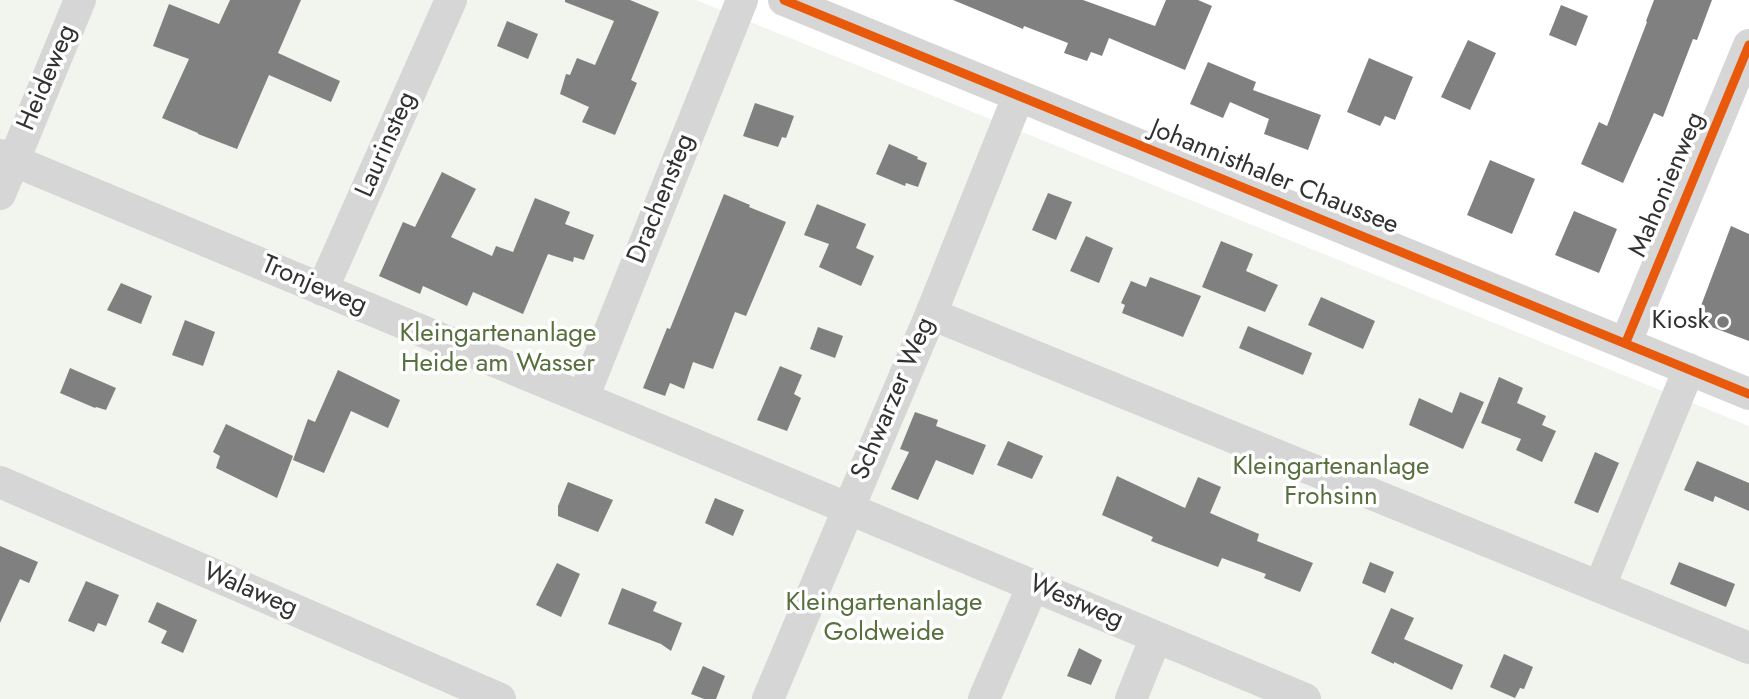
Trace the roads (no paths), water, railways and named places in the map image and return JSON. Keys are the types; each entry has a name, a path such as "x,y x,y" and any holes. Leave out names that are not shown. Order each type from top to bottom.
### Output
{"street":[{"name":"Heideweg","path":"0,194 7,158 80,0"},
{"name":"Laurinsteg","path":"322,290 451,0"},
{"name":"Drachensteg","path":"583,398 742,0"},
{"name":"Johannisthaler Chaussee","path":"784,0 1749,394"},
{"name":"Mahonienweg","path":"1626,342 1749,45"},
{"name":"Schwarzer Weg","path":"768,699 931,314 1018,97"},
{"name":"Tronjeweg","path":"7,158 847,509"},
{"path":"931,314 1749,648"},
{"path":"1600,586 1689,369"},
{"name":"Walaweg","path":"0,482 500,699"},
{"name":"Westweg","path":"847,509 1305,699"},
{"path":"984,699 1033,585"},
{"path":"1130,699 1156,637"}],"place":[{"name":"Kiosk","path":"1723,322"}],"park label":[{"name":"Kleingartenanlage Heide am Wasser","path":"498,350"},
{"name":"Kleingartenanlage Frohsinn","path":"1331,483"},
{"name":"Kleingartenanlage Goldweide","path":"884,619"}]}
